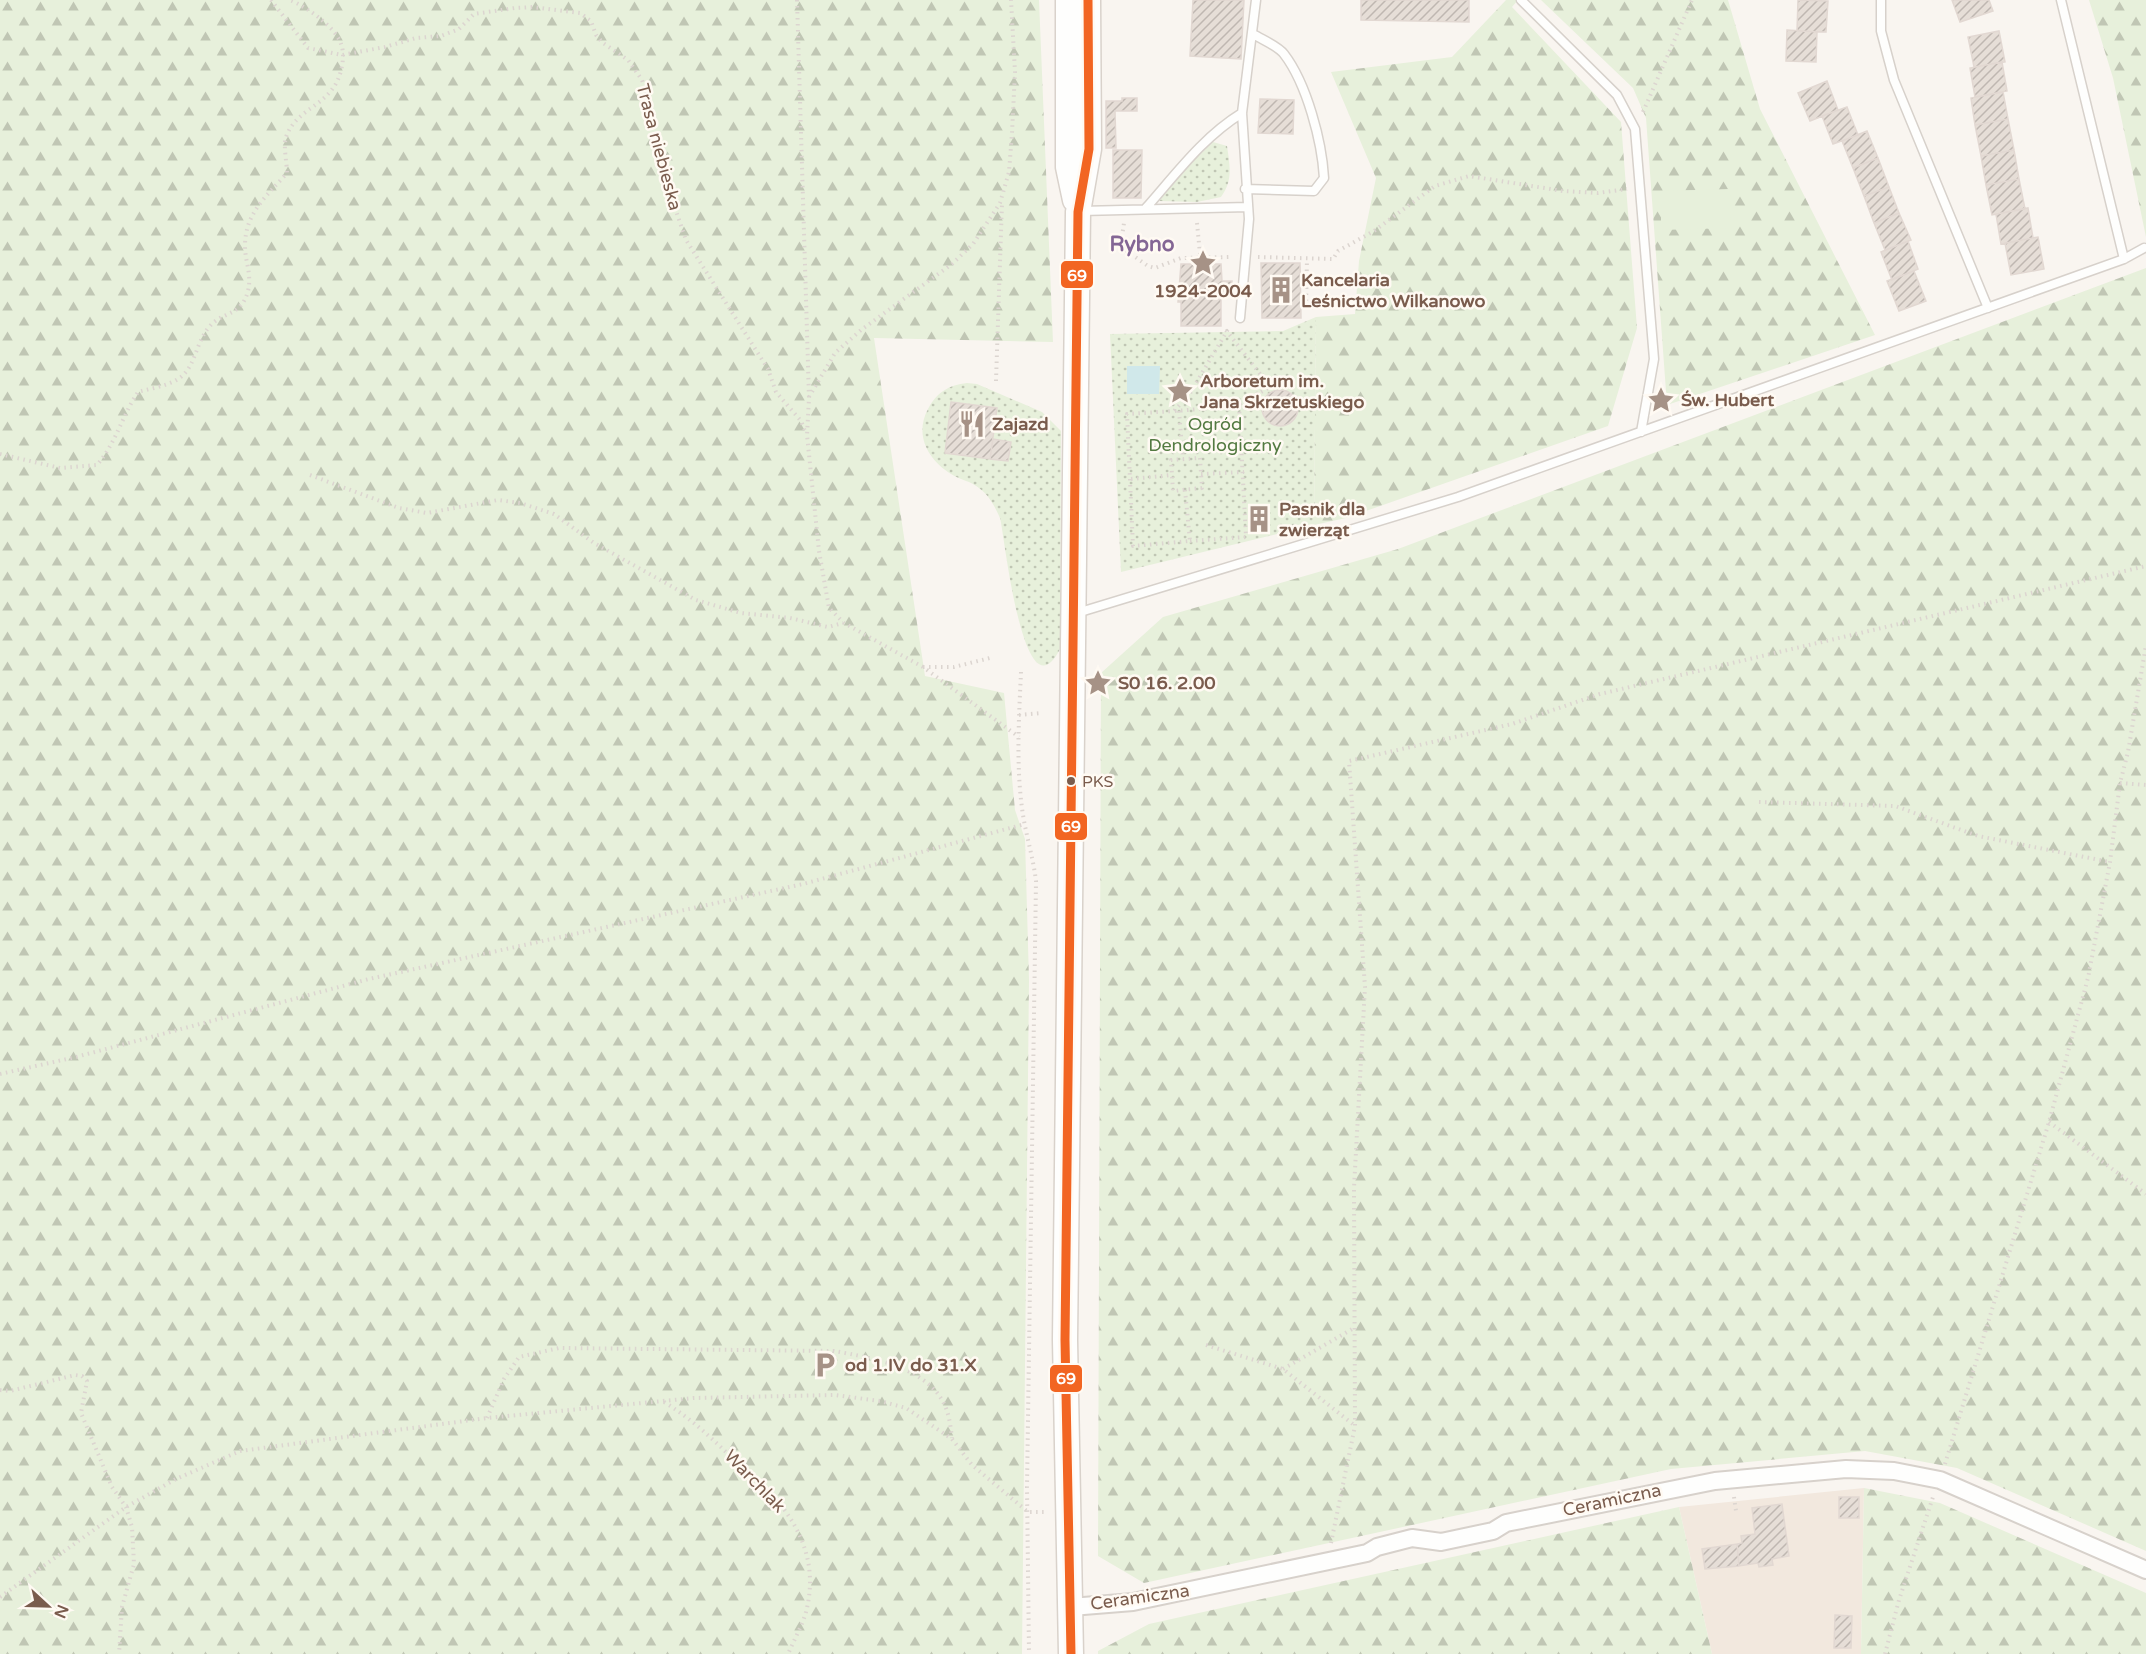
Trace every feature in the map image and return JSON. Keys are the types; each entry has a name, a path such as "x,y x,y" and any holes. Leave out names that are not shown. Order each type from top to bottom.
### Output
{"main road":[{"path":"1068,0 1068,167 1078,212"},
{"path":"1071,1654 1065,1340 1078,212 1089,149 1088,0"}],"street":[{"name":"Ceramiczna","path":"1071,1606 1132,1602 1367,1553 1377,1547 1412,1538 1442,1542 1493,1531 1506,1523 1715,1481 1846,1470 1894,1471 1940,1480 2146,1570"}],"lane":[{"path":"1240,318 1247,256 1248,207 1245,189 1242,113 1256,0"},
{"path":"1521,0 1617,95 1635,129 1654,359 1641,432"},
{"path":"1881,0 1881,31 1894,80 1988,308"},
{"path":"2061,0 2124,259"},
{"path":"1245,189 1314,191 1324,178 1322,152 1300,84 1284,53 1253,34"},
{"path":"1146,208 1196,150 1224,124 1242,113"},
{"path":"1078,212 1146,208 1248,207"},
{"path":"1074,614 1458,497 2124,259 2144,248"}],"path":[{"name":"Trasa niebieska","path":"271,0 308,48 342,56 416,38 441,36 459,29 474,14 489,11 532,7 580,13 591,21 596,35 603,43 628,60 642,80 650,102 652,132 664,176 686,240 768,369 776,392 801,421 807,435"},
{"path":"0,454 60,468 97,465 112,448 125,411 138,392 172,383 183,375 192,362 199,340 211,324 239,309 248,293 251,273 245,247 251,214 287,173 285,138 299,114 319,103 334,87 342,66 341,44 321,19 290,0"},
{"path":"797,0 809,398 807,435 819,551 829,608 844,623 924,667 1019,737"},
{"path":"996,381 1002,199 1008,172 1012,133 1015,72 1011,0"},
{"path":"1635,129 1692,0"},
{"path":"1125,220 1121,245 1148,266 1155,268 1181,258 1247,256 1333,259 1338,251 1374,231 1435,186 1469,176 1563,192 1598,193 1640,188"},
{"path":"809,398 835,353 861,330 924,285 973,244 1002,199"},
{"path":"1196,208 1201,264"},
{"path":"1306,307 1307,259"},
{"path":"1183,459 1177,411 1189,395 1226,330 1240,318"},
{"path":"1226,330 1274,392"},
{"path":"1240,405 1246,537 1133,546 1127,414 1240,405 1270,387"},
{"path":"1200,458 1201,474 1202,488 1173,491 1171,460 1200,458"},
{"path":"1201,474 1244,472"},
{"path":"310,475 399,508 427,513 498,500 520,503 554,514 594,543 696,600 741,613 790,618 828,627 844,623"},
{"path":"1131,479 1172,475"},
{"path":"1185,490 1190,541"},
{"path":"1327,1562 1355,1426 1354,1188 1365,987 1349,760 1512,724 1600,694 2146,566"},
{"path":"1940,1480 2049,1122 2088,978 2110,862 2120,783 2128,752 2146,645"},
{"path":"924,667 954,668 990,658"},
{"path":"1021,672 1019,715 1021,798 1036,881 1032,1040 1029,1654"},
{"path":"1019,715 1042,713"},
{"path":"2120,783 2146,784"},
{"path":"1759,802 1895,806 1978,836 2110,862"},
{"path":"0,1074 76,1057 369,979 803,884 1025,824"},
{"path":"2049,1122 2146,1194"},
{"path":"1283,1369 1355,1328"},
{"path":"1206,1345 1283,1369 1355,1426"},
{"path":"487,1418 504,1379 519,1357 559,1348 834,1351 877,1358 932,1387 947,1410 952,1439"},
{"path":"0,1390 10,1391 63,1377 82,1376 87,1381 81,1413 87,1434 112,1487 126,1507 132,1527 134,1564 122,1607 119,1654"},
{"path":"0,1597 126,1507 176,1479 240,1451 487,1418 662,1401 835,1395 880,1401 906,1408 952,1439 972,1465 1028,1512 1069,1511"},
{"name":"Warchlak","path":"662,1401 692,1420 765,1487 793,1522 807,1549 809,1585 806,1612 788,1654"},
{"path":"1733,1492 1736,1511"},
{"path":"1885,1654 1899,1600 1933,1498"}],"shaded area":[{"path":"1864,1488 1861,1654 1712,1654 1679,1507"}],"green space":[{"path":"0,0 1039,0 1053,342 874,338 925,676 1004,693 1015,810 1025,839 1029,980 1022,1654 0,1654"},
{"path":"1506,0 1518,0 1512,7 1621,122 1637,328 1608,426 1346,518 1314,525 1316,317 1355,314 1359,261 1376,178 1331,72 1452,57"},
{"path":"1541,0 1728,0 1760,109 1875,335 1667,405 1646,118 1633,88"},
{"path":"2089,0 2146,0 2146,237 2113,78"},
{"path":"1213,142 1227,146 1229,179 1221,197 1197,202 1159,201 1184,170"},
{"path":"1730,189 1731,228 1661,230 1661,191"},
{"path":"2146,268 2146,1551 1957,1468 1865,1451 1671,1469 1144,1583 1098,1556 1101,673 1163,617 1398,549"},
{"name":"Ogród Dendrologiczny","path":"1316,317 1314,525 1121,572 1110,334 1283,331"},
{"path":"967,383 977,384 1042,412 1061,431 1060,649 1047,665 1036,661 1026,643 1011,584 1000,518 994,506 979,488 951,474 936,462 923,437 924,419 935,398 949,388"},
{"path":"1864,1488 1940,1503 2146,1593 2146,1654 1861,1654"},
{"path":"1679,1507 1712,1654 1098,1654 1098,1651 1149,1624"}],"water":[{"path":"1127,366 1160,366 1159,394 1127,394"}],"building":[{"path":"1193,0 1244,0 1241,59 1190,56"},
{"path":"1361,0 1469,0 1469,22 1361,20"},
{"path":"1798,0 1828,1 1826,32 1797,31"},
{"path":"1952,0 1989,0 1993,11 1960,22"},
{"path":"1787,30 1817,32 1816,62 1786,61"},
{"path":"1999,31 2005,62 1974,67 1968,37"},
{"path":"2002,62 2007,91 1975,97 1970,68"},
{"path":"1827,81 1838,110 1810,121 1798,93"},
{"path":"2003,92 2008,119 1975,125 1971,98"},
{"path":"1122,98 1137,98 1137,111 1115,111 1116,148 1106,148 1106,101 1122,101"},
{"path":"1260,99 1294,100 1293,134 1258,133"},
{"path":"1847,107 1858,135 1833,144 1822,116"},
{"path":"2008,119 2014,150 1981,156 1975,125"},
{"path":"1867,131 1878,158 1853,168 1842,141"},
{"path":"1113,150 1142,150 1141,198 1113,198"},
{"path":"2014,150 2019,179 1986,185 1981,156"},
{"path":"1878,158 1889,187 1864,196 1853,168"},
{"path":"2019,179 2025,209 1992,215 1986,185"},
{"path":"1889,187 1899,213 1874,223 1864,196"},
{"path":"2028,208 2033,238 2001,244 1996,214"},
{"path":"1899,213 1911,240 1885,250 1874,223"},
{"path":"2038,237 2044,269 2011,275 2005,243"},
{"path":"1908,241 1918,269 1892,280 1881,252"},
{"name":"Kancelaria Leśnictwo Wilkanowo","path":"1261,263 1300,263 1301,318 1262,318"},
{"path":"1181,264 1221,264 1222,281 1232,281 1232,293 1221,294 1221,326 1181,326 1181,302 1178,302"},
{"path":"1914,271 1926,301 1899,311 1887,281"},
{"path":"1280,390 1292,396 1298,408 1292,420 1280,426 1268,420 1262,408 1268,396"},
{"name":"Zajazd","path":"951,402 997,408 990,459 945,453"},
{"path":"993,439 1011,442 1008,461 990,459"},
{"path":"1839,1497 1859,1497 1859,1518 1839,1518"},
{"path":"1782,1504 1789,1556 1772,1559 1773,1565 1759,1567 1758,1563 1739,1566 1737,1544 1742,1543 1741,1536 1755,1534 1752,1508"},
{"path":"1737,1544 1739,1566 1705,1569 1702,1549"},
{"path":"1835,1615 1852,1616 1851,1648 1834,1648"}],"transit line":[{"name":"69","path":"1071,1654 1065,1340 1078,212 1089,149 1088,0"}],"place":[{"name":"1924-2004","path":"1203,263"},
{"name":"Kancelaria Leśnictwo Wilkanowo","path":"1281,290"},
{"name":"Arboretum im. Jana Skrzetuskiego","path":"1180,391"},
{"name":"Św. Hubert","path":"1661,400"},
{"name":"Zajazd","path":"972,424"},
{"name":"Pasnik dla zwierząt","path":"1259,519"},
{"name":"S0 16. 2.00","path":"1098,683"},
{"name":"PKS","path":"1071,781"},
{"name":"od 1.IV do 31.X","path":"825,1365"}],"district":[{"name":"Rybno","path":"1142,244"}]}
